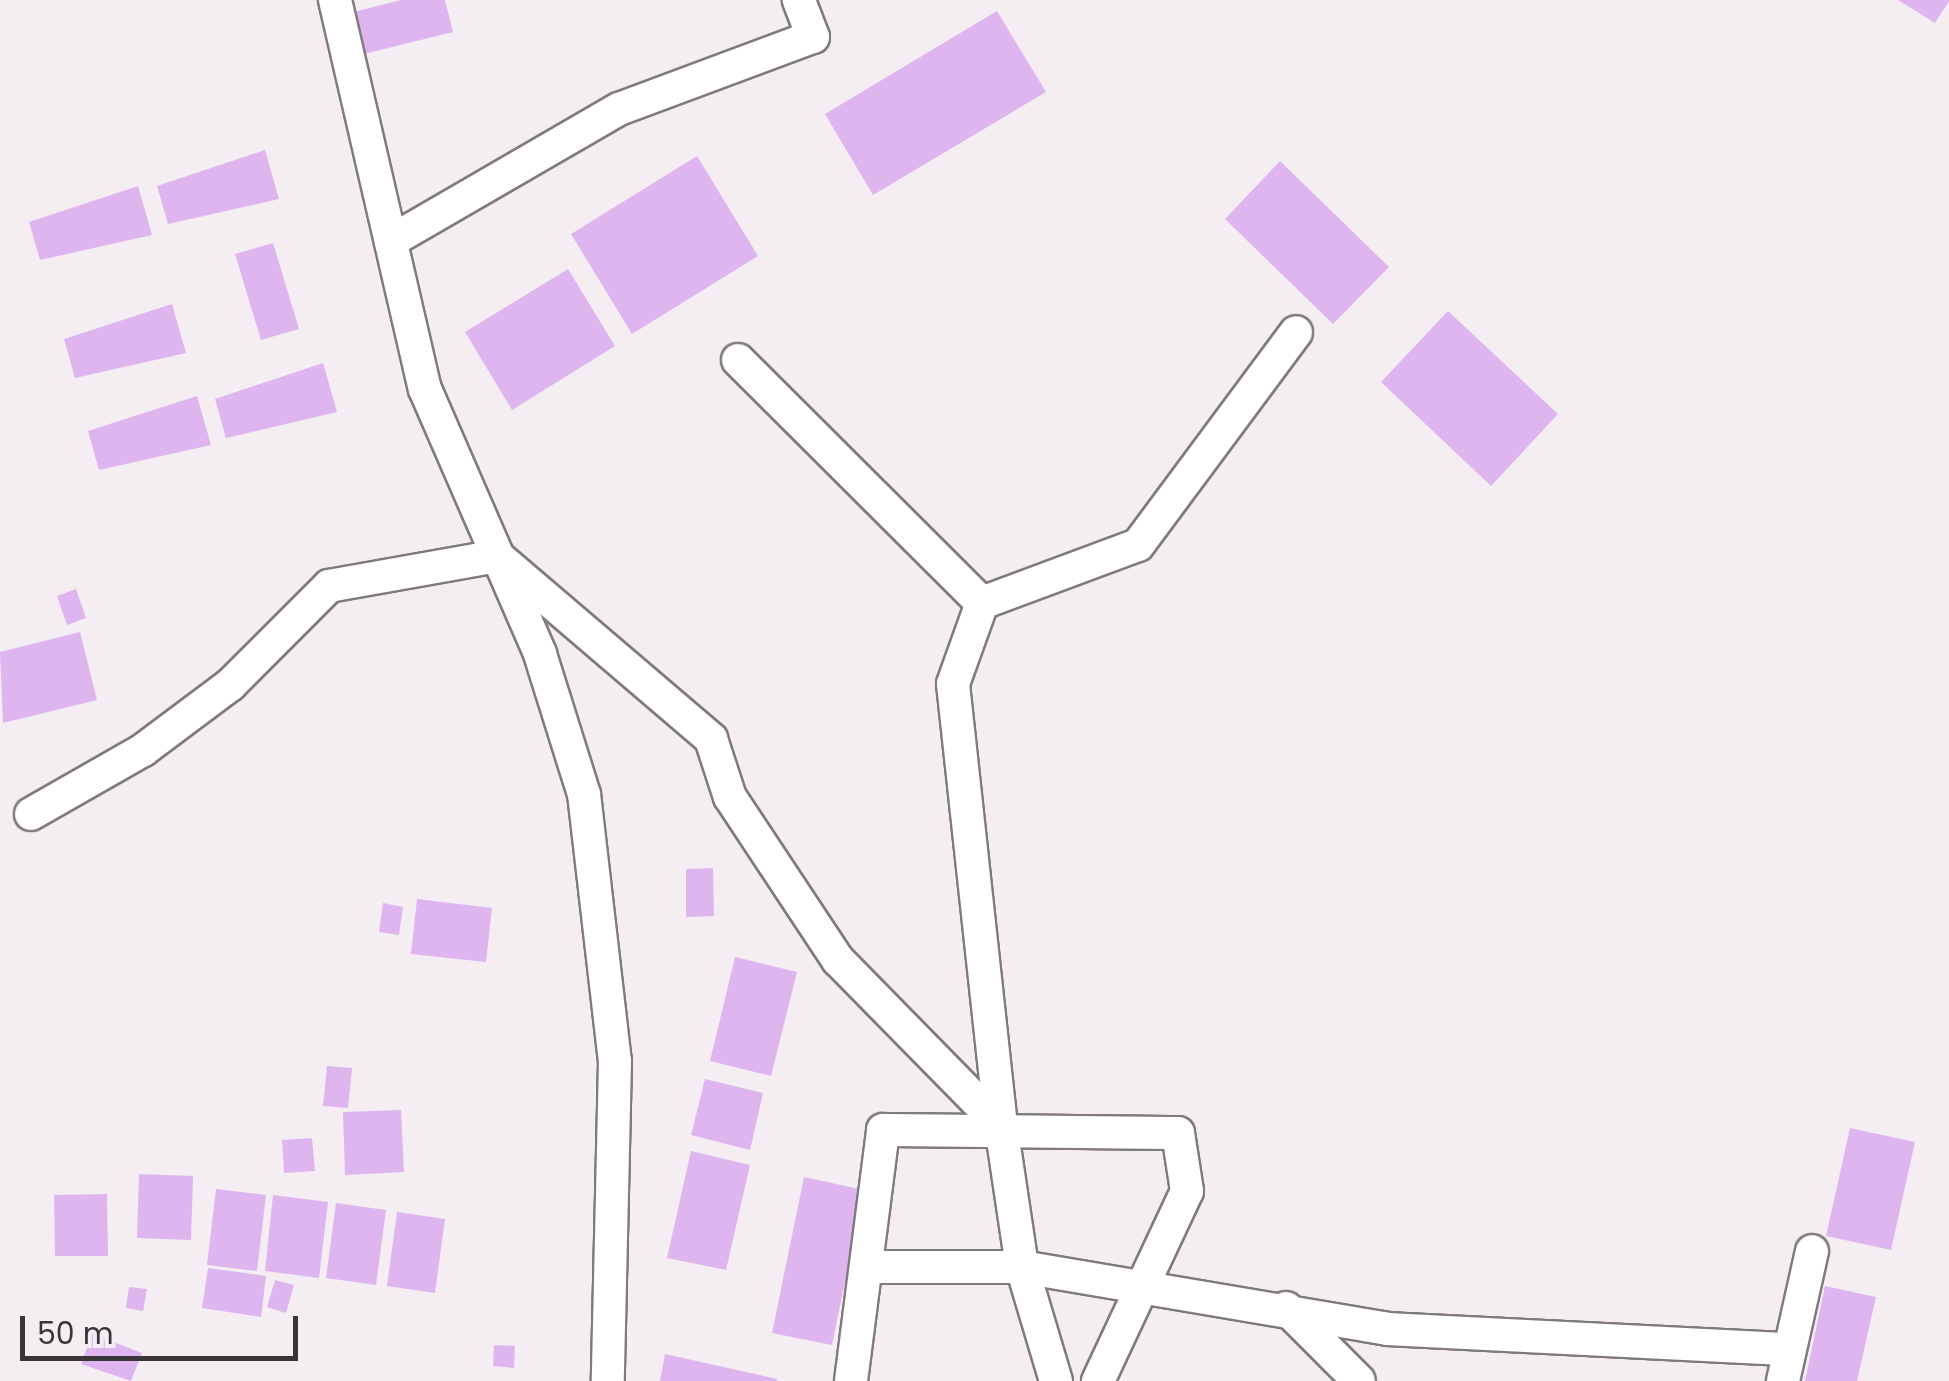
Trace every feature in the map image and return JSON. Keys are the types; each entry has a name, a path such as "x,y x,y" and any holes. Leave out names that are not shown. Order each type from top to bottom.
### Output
{"street":[{"path":"335,0 425,388 497,556 584,794 615,1061 608,1381"},
{"path":"391,240 619,109 812,37 799,0"},
{"path":"1056,1381 1022,1267 1002,1126 953,684 982,603 1138,545 1296,332"},
{"path":"738,360 982,603"},
{"path":"31,814 144,750 230,685 328,586 497,556"},
{"path":"497,556 711,739 730,798 838,960 1002,1126"},
{"path":"851,1381 884,1130 1002,1126 1178,1134 1187,1191 1136,1292 1098,1381"},
{"path":"866,1267 1022,1267 1136,1292 1286,1308 1388,1329 1785,1365 1812,1252"},
{"path":"1286,1308 1359,1381"}],"building":[{"path":"401,0 445,0 453,32 356,56 346,14"},
{"path":"1898,0 1949,0 1949,1 1935,23"},
{"path":"997,11 1046,92 873,195 825,114"},
{"path":"265,150 279,199 168,224 157,186"},
{"path":"697,156 758,256 632,334 571,234"},
{"path":"1280,161 1389,267 1333,324 1225,219"},
{"path":"138,186 152,235 40,260 29,222"},
{"path":"273,243 299,329 261,340 235,254"},
{"path":"568,269 615,346 512,410 465,332"},
{"path":"172,304 186,353 75,378 64,339"},
{"path":"1448,311 1558,414 1491,486 1381,382"},
{"path":"323,363 337,412 226,438 215,399"},
{"path":"197,396 211,445 99,470 88,431"},
{"path":"76,589 86,618 67,625 57,596"},
{"path":"80,632 97,700 3,723 0,652"},
{"path":"713,868 714,916 686,917 686,869"},
{"path":"417,899 492,908 486,962 411,954"},
{"path":"383,903 403,907 399,935 379,932"},
{"path":"735,957 797,972 771,1076 710,1061"},
{"path":"327,1066 352,1068 348,1108 323,1106"},
{"path":"705,1079 763,1093 750,1150 691,1135"},
{"path":"401,1110 404,1172 345,1175 343,1112"},
{"path":"1850,1128 1915,1142 1891,1250 1826,1236"},
{"path":"312,1138 315,1171 284,1173 282,1140"},
{"path":"691,1151 750,1165 726,1270 667,1258"},
{"path":"139,1174 193,1176 191,1240 137,1238"},
{"path":"804,1177 864,1190 832,1345 772,1333"},
{"path":"216,1189 266,1195 257,1271 207,1265"},
{"path":"107,1194 108,1256 55,1256 54,1195"},
{"path":"273,1195 328,1202 319,1278 265,1271"},
{"path":"336,1203 386,1210 376,1285 326,1278"},
{"path":"397,1212 445,1219 435,1293 387,1286"},
{"path":"208,1268 266,1276 261,1317 202,1308"},
{"path":"275,1280 294,1285 286,1313 267,1307"},
{"path":"1825,1286 1876,1297 1857,1381 1805,1381"},
{"path":"129,1287 147,1289 143,1311 126,1308"},
{"path":"92,1334 142,1353 131,1381 81,1364"},
{"path":"494,1345 515,1346 514,1368 493,1366"},
{"path":"665,1354 777,1379 777,1381 660,1381"}]}
